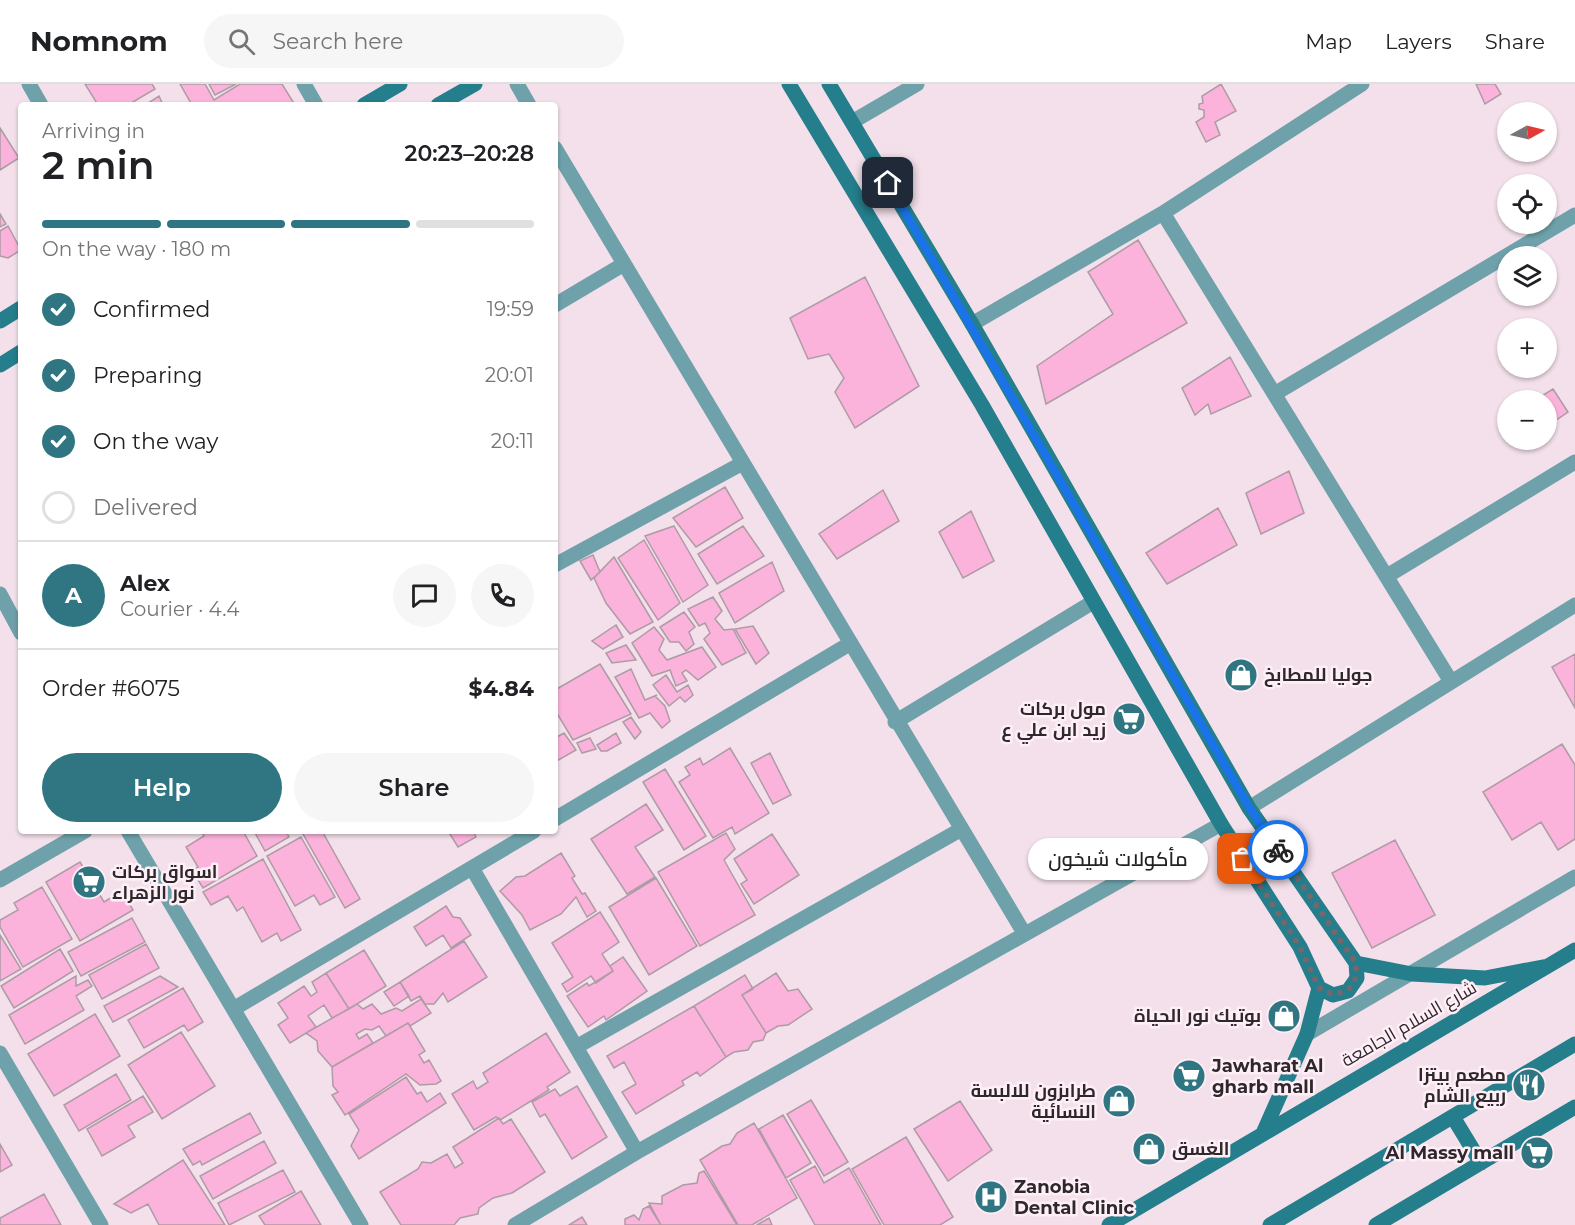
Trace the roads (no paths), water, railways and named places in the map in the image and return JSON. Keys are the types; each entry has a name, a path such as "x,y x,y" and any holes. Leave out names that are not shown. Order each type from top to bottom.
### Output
{"street":[{"path":"29,84 39,102"},
{"path":"304,84 314,102"},
{"path":"369,102 400,84"},
{"path":"443,102 474,84"},
{"path":"517,84 527,102"},
{"path":"789,84 971,386 1221,824 1300,947 1319,988 1333,995 1348,991 1357,978 1356,963 1249,807 972,324 829,84"},
{"path":"852,122 917,84"},
{"path":"972,324 1163,213 1362,84"},
{"path":"558,153 741,464 851,643 895,722 1024,933"},
{"path":"1163,213 1276,393 1450,680"},
{"path":"1276,393 1575,215"},
{"path":"558,303 624,264"},
{"path":"0,321 18,310"},
{"path":"0,365 18,354"},
{"path":"1388,576 1575,462"},
{"path":"558,563 741,464"},
{"path":"0,594 18,627"},
{"path":"895,722 1093,602"},
{"path":"1249,807 1450,680 1575,605"},
{"path":"558,817 851,643"},
{"path":"516,1225 637,1152 1221,824"},
{"path":"576,1047 960,830"},
{"path":"0,880 80,834"},
{"path":"130,834 362,1225"},
{"path":"235,1008 529,834"},
{"path":"472,868 637,1152"},
{"path":"1307,1035 1575,877"},
{"name":"شارع السلام الجامعة","path":"1109,1225 1264,1131 1575,950"},
{"path":"1356,963 1412,974 1485,978 1548,966"},
{"path":"1264,1131 1307,1035 1319,988"},
{"path":"1270,1225 1575,1044"},
{"path":"0,1053 101,1225"},
{"path":"1376,1225 1575,1107"},
{"path":"1453,1117 1481,1163"}],"place":[{"name":"جوليا للمطابخ","path":"1241,675"},
{"name":"مول بركات زيد ابن علي ع","path":"1129,719"},
{"name":"مأكولات شيخون","path":"1243,859"},
{"name":"اسواق بركات نور الزهراء","path":"89,882"},
{"name":"بوتيك نور الحياة","path":"1284,1016"},
{"name":"Jawharat Al gharb mall","path":"1189,1076"},
{"name":"مطعم بيتزا ربيع الشام","path":"1529,1085"},
{"name":"طرابزون للالبسة النسائية","path":"1119,1101"},
{"name":"الغسق","path":"1149,1149"},
{"name":"Al Massy mall","path":"1537,1153"},
{"name":"Zanobia Dental Clinic","path":"991,1197"}]}
